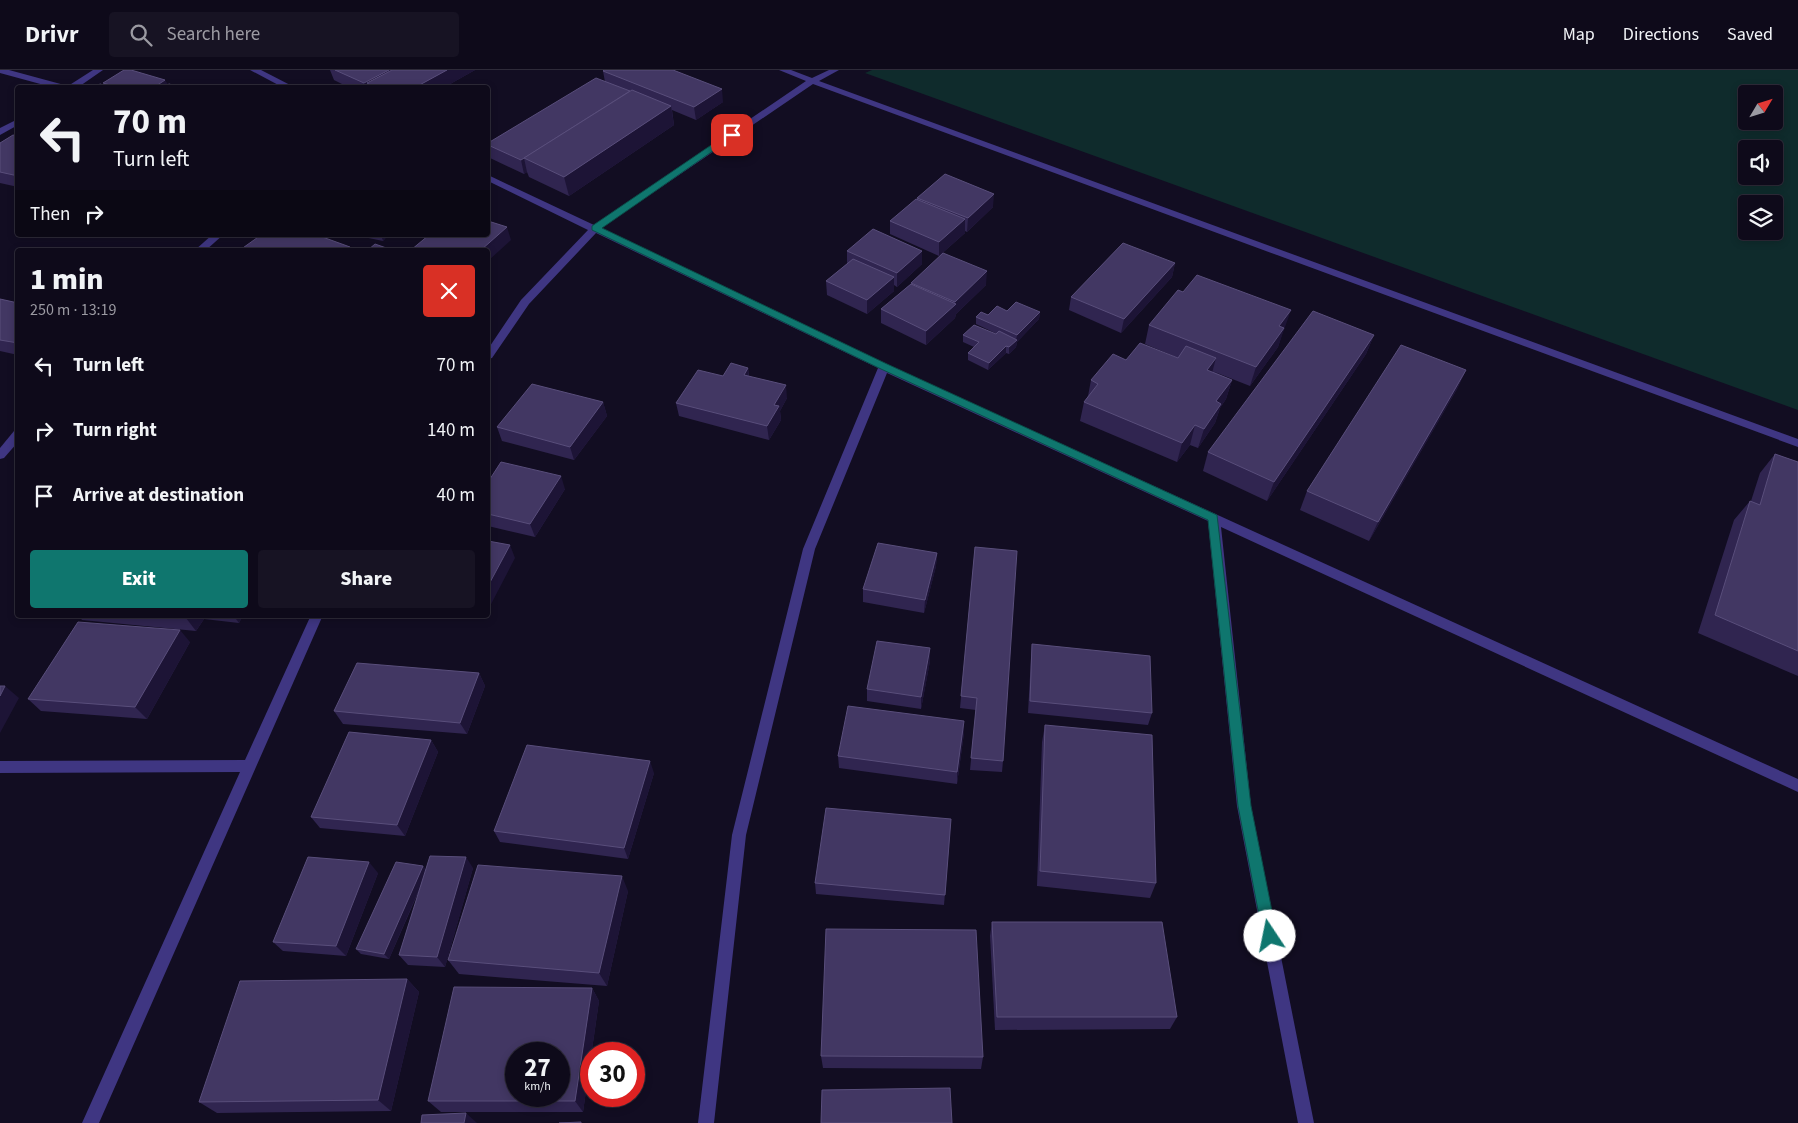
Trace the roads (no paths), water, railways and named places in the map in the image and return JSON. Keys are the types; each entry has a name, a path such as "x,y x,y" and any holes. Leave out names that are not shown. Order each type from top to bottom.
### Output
{"street":[{"path":"0,70 55,85"},
{"path":"76,85 99,70"},
{"path":"254,70 286,85"},
{"path":"783,70 1798,443"},
{"path":"490,353 525,302 595,228 812,80 835,70"},
{"path":"0,132 15,123"},
{"path":"490,179 884,366 1798,786"},
{"path":"202,248 216,237"},
{"path":"706,1123 742,826 809,549 884,366"},
{"path":"0,455 15,438"},
{"path":"1214,518 1244,806 1306,1123"},
{"path":"90,1123 316,618"},
{"path":"0,767 249,766"}]}
